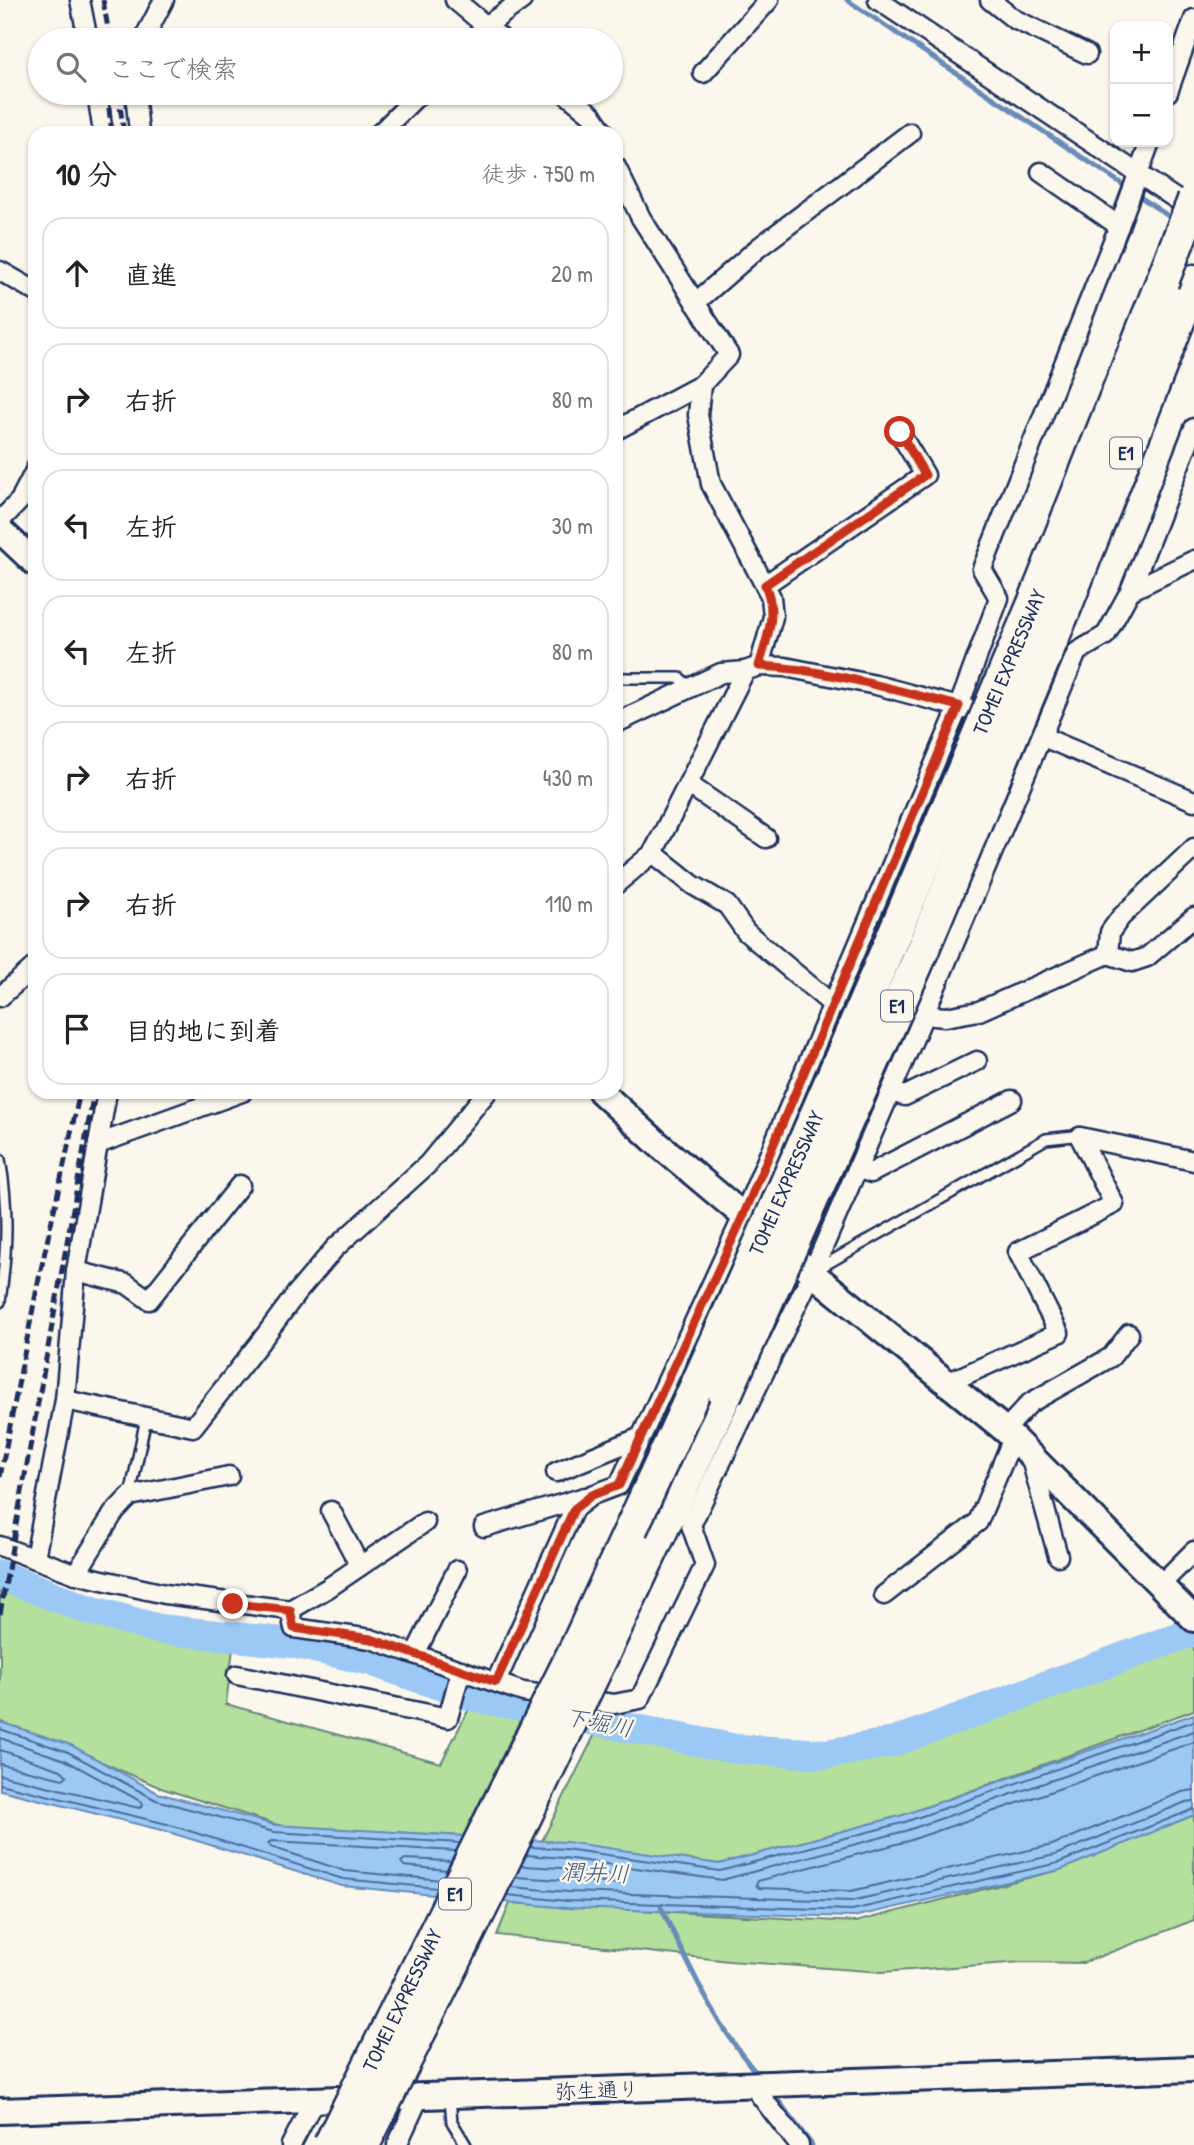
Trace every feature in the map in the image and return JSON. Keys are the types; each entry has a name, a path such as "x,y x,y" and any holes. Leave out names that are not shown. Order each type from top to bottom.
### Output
{"highway":[{"name":"TOMEI EXPRESSWAY","path":"330,2145 591,1648 645,1534 796,1237 917,963 1049,608 1182,285 1194,200"},
{"name":"TOMEI EXPRESSWAY","path":"363,2145 488,1894 591,1648"}],"street":[{"path":"80,0 86,28"},
{"path":"149,28 163,0"},
{"path":"456,0 488,28"},
{"path":"486,26 523,0"},
{"path":"703,74 769,0"},
{"path":"878,0 1194,211"},
{"path":"990,0 1014,19 1087,54"},
{"path":"1171,84 1194,19"},
{"path":"99,105 102,126"},
{"path":"136,105 138,126"},
{"path":"387,126 408,105"},
{"path":"580,105 592,115 599,126"},
{"path":"695,303 758,248 910,133"},
{"path":"484,1527 619,1485 744,1214 959,706 999,598 982,569 1148,147"},
{"path":"1041,172 1119,226"},
{"path":"623,181 641,218 729,355 701,385 623,426"},
{"path":"0,271 28,287"},
{"path":"623,878 653,853 752,668 772,617 771,597 712,484 698,415 701,385"},
{"path":"290,1610 294,1628 371,1639 415,1654 460,1674 496,1682 523,1692 614,1704 640,1699 705,1565 691,1525 812,1273 1077,652 1106,635 1130,591 1187,466 1194,428"},
{"path":"765,585 925,475 900,432"},
{"path":"28,493 3,521 28,554"},
{"path":"1130,591 1194,560"},
{"path":"623,720 721,673 785,667 876,685 959,706 1040,735 1194,801"},
{"path":"688,784 766,838"},
{"path":"1108,954 1110,932 1121,917 1194,848"},
{"path":"653,853 693,885 727,905 746,932 833,1006"},
{"path":"924,1015 945,1017 979,1011 1108,954 1132,962 1147,957 1194,917"},
{"path":"0,997 28,972"},
{"path":"891,1092 905,1096 977,1061"},
{"path":"35,1558 65,1400 75,1271 106,1099"},
{"path":"98,1144 223,1099"},
{"path":"65,1400 193,1427 335,1248 428,1164 481,1099"},
{"path":"609,1099 658,1144 1016,1441 1190,1614"},
{"path":"858,1168 871,1173 1012,1100"},
{"path":"1080,1138 1194,1161"},
{"path":"947,1383 1059,1333 1018,1252 1114,1204 1080,1138"},
{"path":"75,1271 127,1284 149,1300 240,1185"},
{"path":"884,1595 978,1522 1016,1441 1030,1403 1111,1357 1129,1334"},
{"path":"556,1472 641,1437"},
{"path":"1016,1441 1058,1556"},
{"path":"76,1574 113,1514 130,1496 229,1476"},
{"path":"496,1682 574,1509 592,1495"},
{"path":"331,1511 360,1566"},
{"path":"0,1546 76,1574 165,1594 290,1610 328,1588 425,1522"},
{"path":"1161,1584 1194,1551"},
{"path":"415,1654 457,1570"},
{"path":"237,1675 448,1718 460,1674"},
{"name":"弥生通り","path":"0,2112 1194,2069"},
{"path":"752,2085 799,2145"},
{"path":"397,2145 419,2097"},
{"path":"291,2145 315,2099"}],"lane":[{"path":"3,521 28,474"},
{"path":"623,678 680,678 690,688"},
{"path":"812,1273 1046,1139 1073,1136 1080,1138"},
{"path":"0,1158 7,1194 7,1248 0,1301"},
{"path":"130,1496 146,1418"},
{"path":"450,2096 452,2122 466,2145"}],"green space":[{"path":"0,1588 148,1636 234,1641 226,1704 441,1763 471,1705 521,1718 463,1836 281,1826 161,1788 42,1736 0,1722"},
{"path":"1194,1639 1194,1710 904,1815 719,1864 542,1841 601,1722 725,1753 895,1749"},
{"path":"1194,1815 1194,1920 1083,1963 1023,1962 882,1972 729,1961 497,1935 510,1903 855,1922 1055,1871"}],"water":[{"name":"潤井川","path":"1194,1714 1194,1815 1060,1870 853,1917 567,1908 342,1886 165,1831 0,1790 0,1722 71,1745 158,1793 275,1825 566,1842 719,1864 900,1816"}],"waterway":[{"path":"847,0 1128,188"},
{"path":"1136,194 1174,220"},
{"name":"下堀川","path":"0,1575 86,1609 159,1629 293,1643 368,1660 471,1696 736,1749 827,1754 894,1742 1194,1631"},
{"path":"661,1907 716,2016 759,2076"},
{"path":"772,2092 812,2145"}],"railway":[{"path":"103,0 108,28"},
{"path":"108,105 111,126"},
{"path":"120,105 123,126"},
{"path":"0,1477 38,1283 78,1099"},
{"path":"0,1614 93,1099"}],"route":[{"path":"233,1604 290,1610 294,1628 371,1639 496,1682 574,1509 592,1495 619,1485 744,1214 959,706 876,685 785,667 759,666 772,617 771,597 765,585 925,475 900,432"}]}
